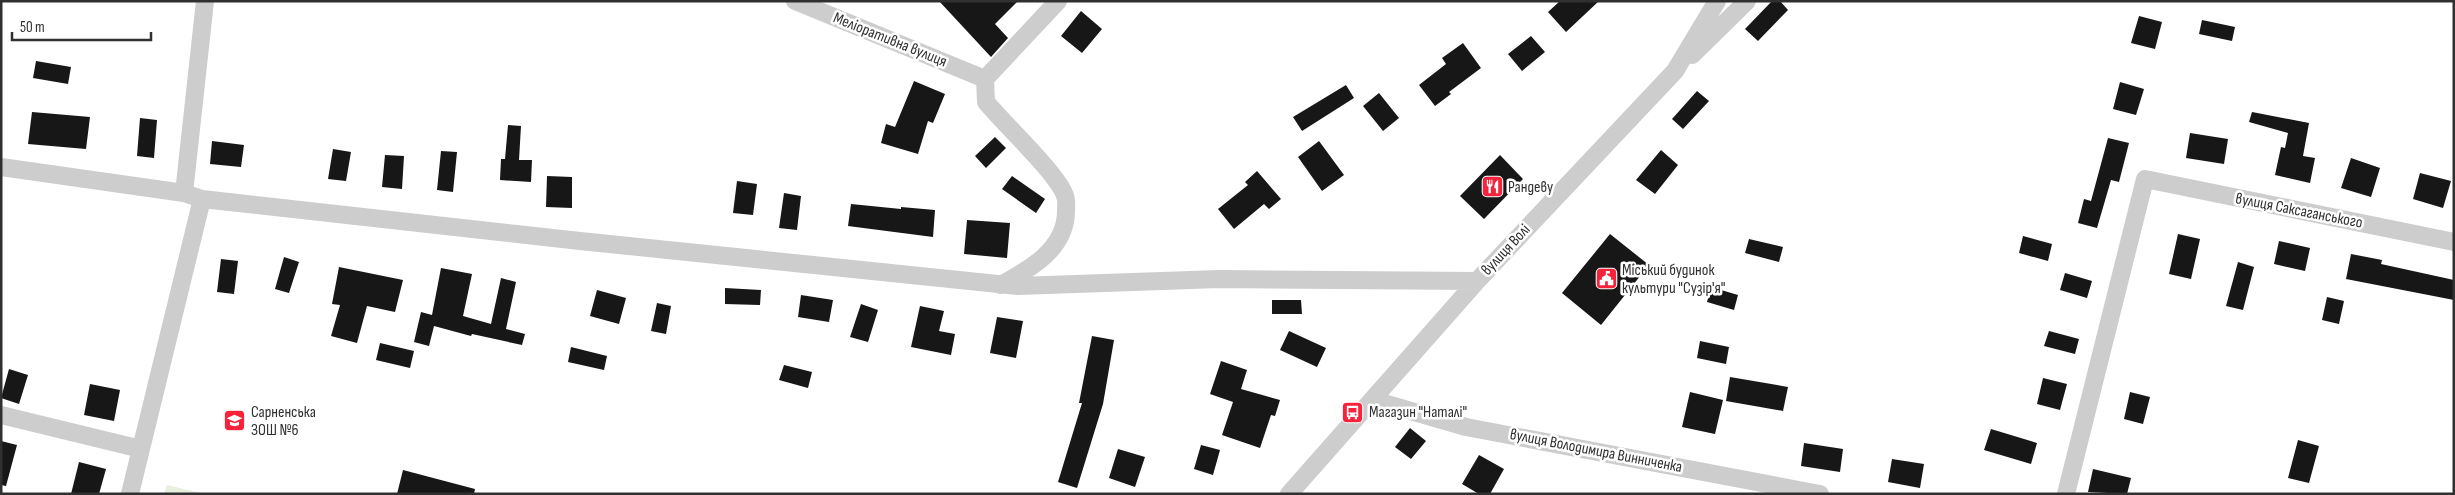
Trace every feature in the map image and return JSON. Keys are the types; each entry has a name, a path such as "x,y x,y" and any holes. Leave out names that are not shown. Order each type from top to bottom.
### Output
{"street":[{"path":"184,194 205,1"},
{"name":"Меліоративна вулиця","path":"795,1 985,79"},
{"path":"1001,285 1030,269 1049,253 1061,236 1066,220 1066,196 1054,177 986,102 985,79 1058,1"},
{"name":"вулиця Волі","path":"1289,494 1477,281 1675,71 1717,1"},
{"path":"1675,71 1747,1"},
{"path":"1,167 184,194 202,199 1001,285 1219,279 1477,281"},
{"name":"вулиця Саксаганського","path":"2066,494 2145,179 2454,242"},
{"path":"130,494 202,199"},
{"name":"вулиця Володимира Винниченка","path":"1373,400 1466,426 1820,494"},
{"path":"1,415 141,449"}],"green space":[{"path":"167,485 205,494 164,494"}],"building":[{"path":"939,1 1018,1 995,24 1008,38 991,57"},
{"path":"1560,1 1599,1 1566,32 1548,12"},
{"path":"1772,1 1780,1 1788,10 1758,41 1745,29"},
{"path":"1081,11 1102,29 1082,53 1061,36"},
{"path":"2139,16 2162,22 2155,49 2131,43"},
{"path":"2202,20 2235,27 2232,41 2199,34"},
{"path":"1531,36 1545,52 1522,71 1508,54"},
{"path":"1463,43 1481,68 1449,92 1451,94 1435,106 1419,85 1446,64 1442,58"},
{"path":"36,61 71,67 68,84 33,78"},
{"path":"914,81 945,94 933,123 928,121 918,154 881,143 886,124 895,127"},
{"path":"2120,82 2144,89 2136,115 2113,109"},
{"path":"1346,85 1354,98 1302,131 1293,117"},
{"path":"1697,91 1709,101 1683,129 1672,119"},
{"path":"1379,93 1399,118 1383,131 1363,106"},
{"path":"32,112 90,117 86,149 28,144"},
{"path":"2252,112 2309,123 2303,156 2315,158 2310,183 2275,175 2281,147 2285,148 2288,133 2249,122"},
{"path":"140,118 157,120 154,158 137,156"},
{"path":"508,125 521,126 519,160 532,160 531,182 500,180 501,159 505,159"},
{"path":"2190,133 2228,139 2224,164 2186,158"},
{"path":"995,137 1006,148 986,168 975,156"},
{"path":"2108,138 2129,143 2119,182 2111,180 2097,228 2078,223 2084,199 2091,201"},
{"path":"212,141 244,145 241,167 210,164"},
{"path":"1319,141 1344,175 1322,191 1298,157"},
{"path":"333,149 351,152 346,181 328,179"},
{"path":"1661,150 1678,165 1655,194 1636,180"},
{"path":"441,151 457,152 453,192 437,190"},
{"path":"385,155 404,156 402,189 382,187"},
{"name":"Рандеву","path":"1500,155 1523,179 1484,219 1460,196"},
{"path":"2351,158 2380,168 2371,197 2341,188"},
{"path":"1257,171 1281,199 1269,209 1264,204 1234,229 1218,209 1248,185 1245,182"},
{"path":"2420,173 2451,181 2443,208 2413,199"},
{"path":"547,176 572,177 572,208 546,207"},
{"path":"1012,176 1045,199 1036,213 1002,189"},
{"path":"737,181 757,184 753,215 733,213"},
{"path":"784,193 801,196 797,230 779,228"},
{"path":"851,204 935,210 933,237 848,226"},
{"path":"967,220 1010,223 1007,258 964,254"},
{"name":"Міський будинок культури \"Сузір'я\"","path":"1610,234 1649,265 1601,325 1562,293"},
{"path":"2178,234 2200,239 2191,279 2169,274"},
{"path":"2023,236 2052,244 2048,261 2019,253"},
{"path":"1749,239 1783,247 1779,262 1745,253"},
{"path":"2279,241 2310,248 2305,271 2274,264"},
{"path":"2351,254 2382,260 2381,264 2454,280 2454,300 2346,279"},
{"path":"284,257 299,262 289,293 275,289"},
{"path":"221,259 238,261 234,294 217,292"},
{"path":"2238,262 2254,267 2243,310 2226,306"},
{"path":"339,267 403,280 395,312 367,306 357,343 331,336 340,305 332,304"},
{"path":"441,268 472,274 463,316 491,324 501,278 516,282 506,329 525,334 522,345 472,334 471,336 434,326 429,346 414,342 421,312 432,315"},
{"path":"2065,273 2092,281 2087,298 2060,290"},
{"path":"1711,287 1738,295 1734,310 1707,302"},
{"path":"725,288 761,290 760,305 725,304"},
{"path":"597,290 626,298 619,324 590,316"},
{"path":"801,295 833,300 829,322 798,317"},
{"path":"2327,297 2344,301 2339,324 2322,320"},
{"path":"1272,300 1301,300 1302,314 1272,314"},
{"path":"657,303 671,306 666,334 651,331"},
{"path":"861,304 878,310 868,342 850,337"},
{"path":"920,306 944,311 939,331 955,334 951,355 911,347"},
{"path":"997,317 1023,321 1016,358 990,353"},
{"path":"1289,331 1326,348 1317,367 1280,350"},
{"path":"2049,331 2079,339 2075,354 2044,346"},
{"path":"1092,336 1114,340 1103,404 1077,488 1058,482 1082,403 1079,403"},
{"path":"1700,341 1729,347 1726,364 1697,358"},
{"path":"380,343 414,351 410,368 376,360"},
{"path":"571,347 607,356 604,370 568,362"},
{"path":"1221,361 1247,370 1241,389 1280,400 1275,416 1271,415 1260,448 1222,435 1233,402 1210,394"},
{"path":"784,365 812,372 808,388 779,380"},
{"path":"9,369 28,375 19,404 1,398"},
{"path":"1730,377 1788,387 1783,411 1726,401"},
{"path":"2043,378 2067,384 2060,410 2037,404"},
{"path":"90,384 120,390 114,421 84,415"},
{"path":"1690,392 1723,400 1715,434 1682,427"},
{"path":"2130,392 2150,397 2143,424 2124,419"},
{"path":"1410,428 1426,441 1411,459 1395,447"},
{"path":"1991,429 2037,443 2031,464 1984,450"},
{"path":"2298,440 2319,446 2309,483 2288,478"},
{"path":"1,441 17,445 6,486 1,485"},
{"path":"1804,443 1843,449 1840,472 1801,466"},
{"path":"1201,445 1220,450 1213,475 1194,469"},
{"path":"1118,449 1145,457 1135,487 1109,478"},
{"path":"1479,455 1504,469 1490,494 1479,494 1462,484"},
{"path":"1892,459 1924,464 1920,488 1888,482"},
{"path":"79,462 106,469 99,494 71,494"},
{"path":"2093,469 2131,478 2127,494 2088,492"},
{"path":"403,470 475,489 474,494 397,494"}],"place":[{"name":"Рандеву","path":"1492,187"},
{"name":"Міський будинок культури \"Сузір'я\"","path":"1606,279"},
{"name":"Магазин \"Наталі\"","path":"1353,412"},
{"name":"Сарненська ЗОШ №6","path":"235,421"}]}
